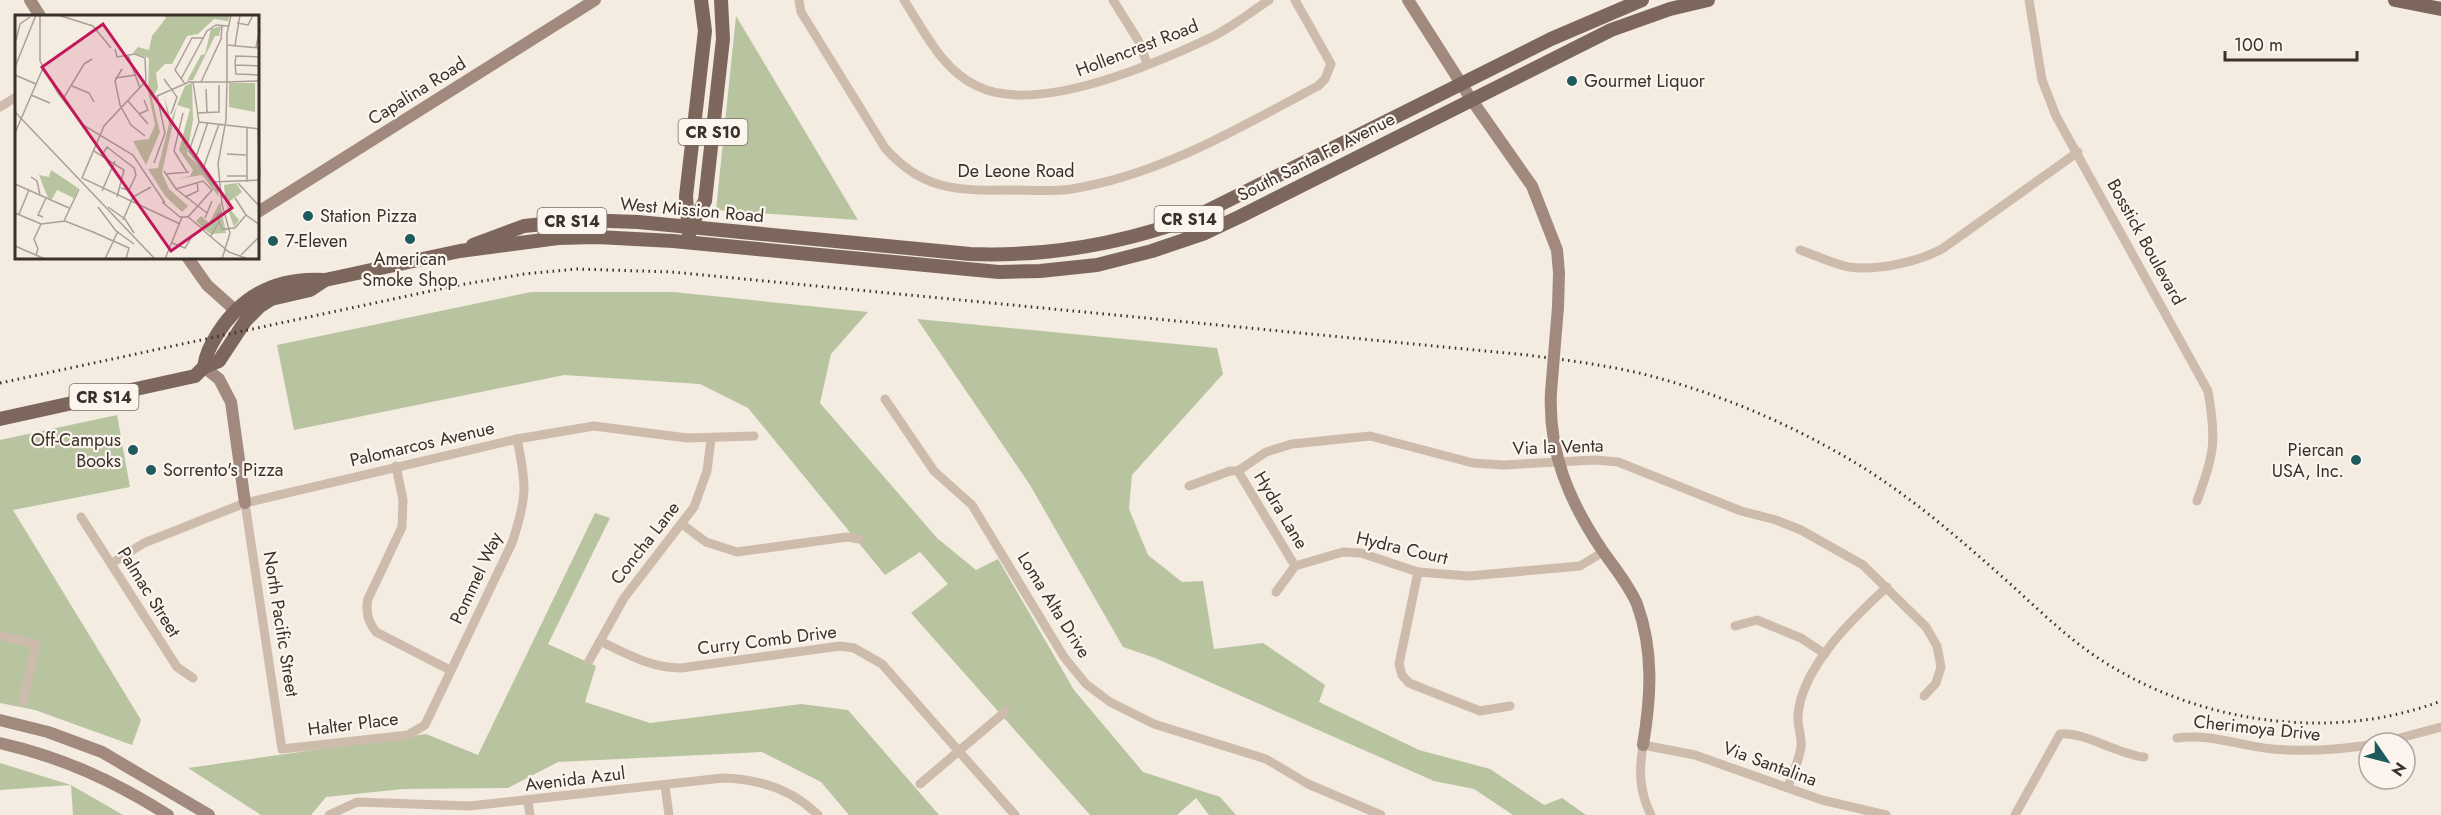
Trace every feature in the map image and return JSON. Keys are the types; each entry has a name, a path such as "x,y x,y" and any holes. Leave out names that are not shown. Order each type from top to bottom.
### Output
{"main road":[{"name":"CR S10","path":"688,243 690,227 686,196 705,31 701,0"},
{"name":"CR S10","path":"690,227 705,201 723,39 721,0"},
{"name":"South Santa Fe Avenue","path":"889,246 1008,255 1087,248 1132,238 1197,216 1232,200 1586,22 1642,0"},
{"name":"South Santa Fe Avenue","path":"885,263 999,272 1040,271 1097,265 1152,252 1241,216 1611,30 1670,9 1708,0"},
{"path":"2395,0 2426,2 2441,9"},
{"name":"West Mission Road","path":"460,251 506,231 544,223 590,220 889,246"},
{"name":"West Mission Road","path":"204,367 206,353 235,310 245,300 263,291 310,279 325,280 460,251 568,238 632,238 885,263"},
{"name":"West Mission Road","path":"0,420 195,376 204,367 219,361 246,320 260,306 271,299 310,290 325,280"}],"street":[{"path":"30,0 39,15"},
{"name":"Capalina Road","path":"260,211 595,0"},
{"name":"De Leone Road","path":"799,0 801,12 885,148 898,163 923,180 942,187 973,191 1069,189 1133,176 1204,147 1318,86 1325,79 1331,64 1295,0"},
{"name":"Hollencrest Road","path":"904,0 952,69 977,87 1011,96 1075,89 1147,63 1213,36 1269,0"},
{"path":"1113,0 1138,40 1147,63"},
{"path":"1408,0 1471,99 1532,186 1557,250 1558,306 1551,392 1551,432 1558,462 1580,518 1636,602 1644,626 1651,686 1640,782 1644,801 1651,815"},
{"name":"Bosstick Boulevard","path":"2029,0 2042,80 2056,116 2078,152 2208,392 2215,431 2212,458 2197,501"},
{"path":"0,107 15,98"},
{"path":"1800,250 1850,267 1903,264 1921,260 1942,249 2078,152"},
{"path":"189,260 207,285 235,310"},
{"path":"204,367 219,378 231,402 245,503"},
{"name":"Loma Alta Drive","path":"885,399 934,471 972,505 1064,657 1086,684 1110,702 1154,724 1266,759 1308,784 1382,815"},
{"name":"Palomarcos Avenue","path":"112,563 144,543 245,503 518,439 594,426 687,438 754,436"},
{"name":"Via la Venta","path":"1189,486 1238,471 1266,452 1292,444 1370,436 1473,463 1595,460 1617,462 1741,512 1776,520 1829,544 1863,565 1926,627 1936,646 1941,667 1936,683 1924,696"},
{"name":"Pommel Way","path":"425,724 512,543 522,513 526,482 518,439"},
{"name":"Concha Lane","path":"589,661 624,598 683,525 703,486 711,439"},
{"path":"396,466 403,500 402,527 368,599 366,606 369,622 376,632 450,670"},
{"name":"Hydra Lane","path":"1238,471 1295,566"},
{"name":"North Pacific Street","path":"245,503 282,749"},
{"name":"Palmac Street","path":"81,517 177,668 193,678"},
{"path":"683,525 706,542 737,552 847,537 859,539"},
{"name":"Hydra Court","path":"1295,566 1343,552 1361,554 1418,572 1469,576 1580,566 1603,552"},
{"path":"1276,592 1295,566"},
{"path":"1418,572 1399,664 1402,675 1409,683 1480,711 1510,706"},
{"path":"1788,787 1801,747 1798,716 1804,689 1825,654 1853,618 1887,587"},
{"path":"1735,626 1756,620 1801,638 1825,654"},
{"path":"0,636 36,644 23,702"},
{"name":"Curry Comb Drive","path":"600,641 646,663 663,668 681,668 826,646 854,648 882,664 1016,815"},
{"path":"920,784 1006,711"},
{"path":"0,720 57,735 102,752 209,815"},
{"name":"Halter Place","path":"282,749 408,735 425,724"},
{"path":"2417,733 2441,727"},
{"path":"2015,815 2061,734 2072,732 2111,750 2144,757"},
{"name":"Cherimoya Drive","path":"2177,738 2198,735 2262,747 2325,752 2357,747"},
{"path":"0,743 49,755 92,771 168,815"},
{"name":"Via Santalina","path":"1643,745 1695,755 1822,800 1886,815"},
{"name":"Avenida Azul","path":"329,815 357,802 470,806 528,802 723,778 746,779 777,787 808,805 818,815"},
{"path":"665,786 669,815"},
{"path":"528,802 530,815"}],"green space":[{"path":"736,16 858,220 716,210"},
{"path":"531,292 673,292 868,312 831,354 820,403 937,538 976,570 998,559 1074,690 1143,772 1220,797 1236,815 1209,815 1196,798 1177,815 1090,815 911,613 948,584 920,552 885,575 748,408 700,384 564,375 294,430 277,345"},
{"path":"917,319 1217,348 1223,374 1132,475 1129,509 1148,555 1182,582 1203,581 1214,649 1263,643 1325,685 1319,702 1419,750 1490,769 1544,805 1562,798 1586,815 1513,815 1474,789 1434,781 1155,658 1123,647 1030,485"},
{"path":"117,415 130,487 13,510 141,720 132,745 35,710 0,703 0,440"},
{"path":"595,513 610,518 548,644 596,666 585,702 650,723 801,704 848,710 939,815 849,815 821,782 762,752 558,762 508,788 403,789 326,797 311,815 261,815 188,768 426,734 478,755"},
{"path":"0,763 71,785 0,790"},
{"path":"71,785 123,815 73,815"}],"railway":[{"path":"0,383 454,286 524,274 577,269 672,272 1542,357 1629,371 1700,391 1755,412 1834,450 1879,478 1936,520 2052,622 2098,658 2136,680 2177,698 2220,711 2265,720 2310,723 2354,721 2398,714 2441,701"}],"place":[{"name":"Gourmet Liquor","path":"1572,81"},
{"name":"Station Pizza","path":"308,216"},
{"name":"American Smoke Shop","path":"410,239"},
{"name":"7-Eleven","path":"273,241"},
{"name":"Off-Campus Books","path":"133,450"},
{"name":"Piercan USA, Inc.","path":"2356,460"},
{"name":"Sorrento's Pizza","path":"151,470"}]}
